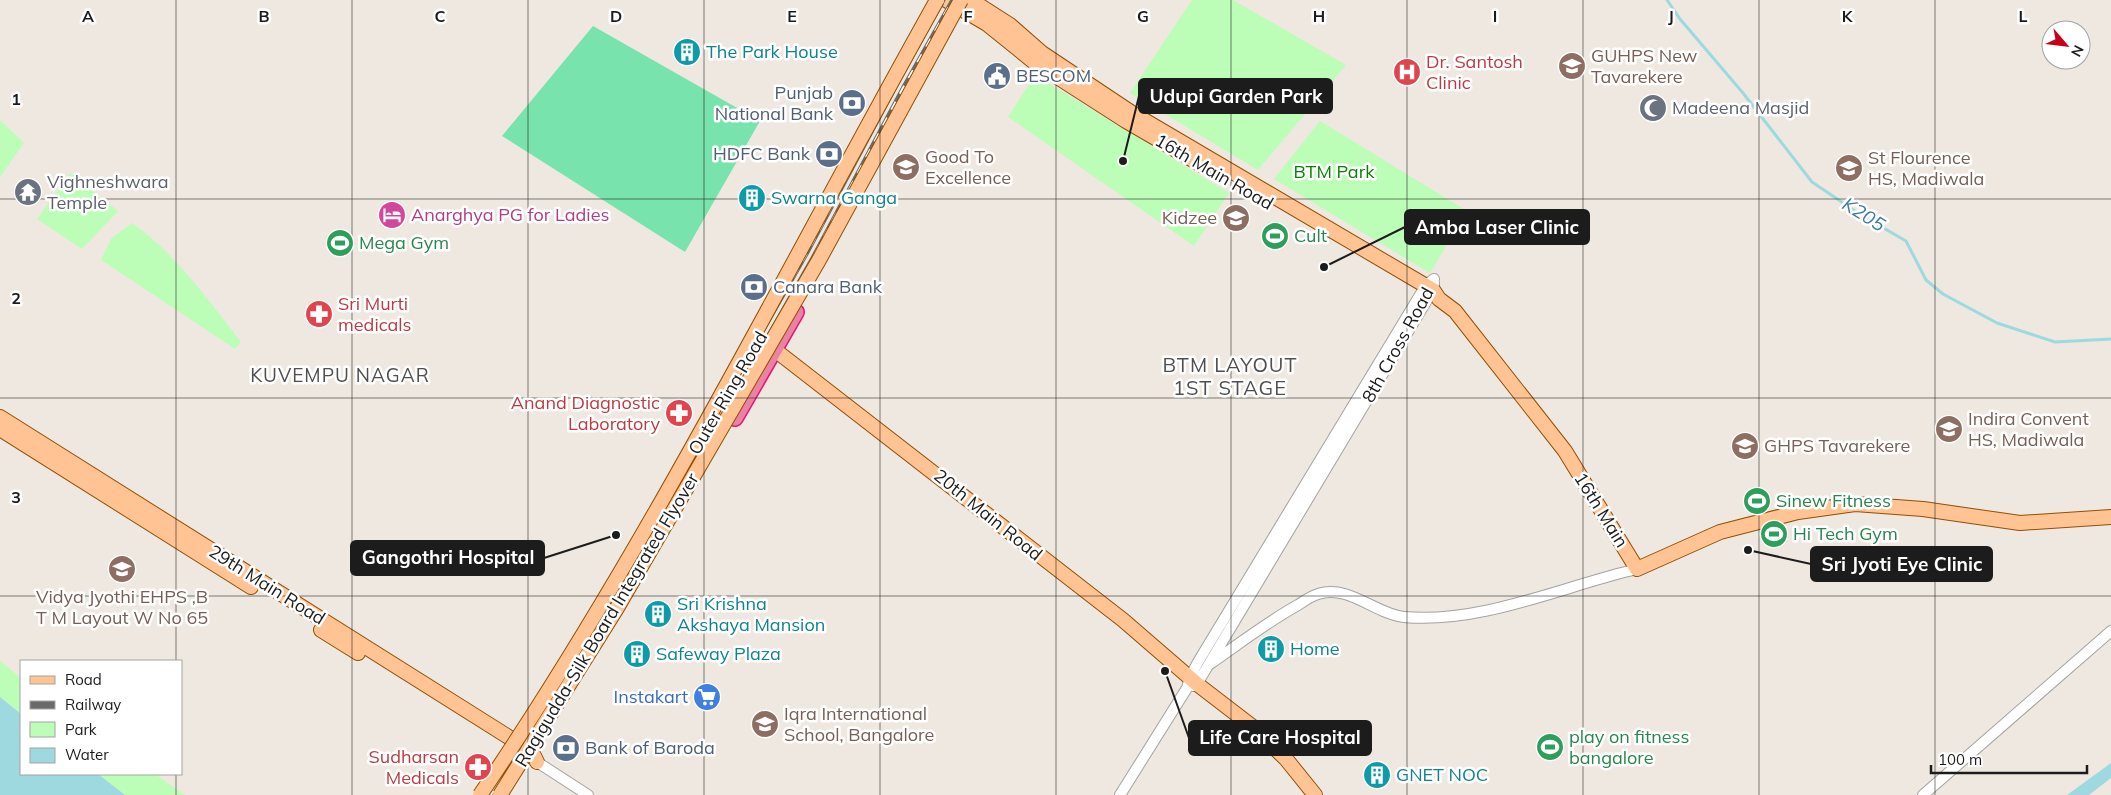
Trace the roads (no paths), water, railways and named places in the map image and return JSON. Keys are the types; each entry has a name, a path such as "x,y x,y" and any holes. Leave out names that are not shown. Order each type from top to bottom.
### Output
{"highway":[{"name":"Outer Ring Road","path":"474,795 510,743 578,636 683,453 848,149 932,0"},
{"name":"Outer Ring Road","path":"505,795 533,759 775,350 969,2"}],"main road":[{"path":"480,795 529,722 604,601 801,250 937,0"},
{"name":"16th Main Road","path":"946,0 969,2 987,24 1034,62 1126,121 1429,293 1455,311 1565,451"},
{"name":"Ragigudda-Silk Board Integrated Flyover","path":"500,795 616,608 969,2"},
{"name":"20th Main Road","path":"775,350 903,447 1086,594 1123,620 1191,683 1252,727 1286,759 1315,795"},
{"name":"29th Main Road","path":"0,417 26,439 533,759"},
{"name":"29th Main Road","path":"0,429 26,439"},
{"name":"16th Main","path":"1565,451 1637,569"},
{"path":"1637,569 1720,532 1798,512 1855,504 1923,509 2020,523 2111,518"}],"street":[{"name":"8th Cross Road","path":"1191,683 1206,667 1429,293"},
{"name":"8th Cross Road","path":"1120,795 1191,683 1429,293"},
{"path":"1206,667 1288,610 1318,594 1330,592 1343,593 1402,616 1448,616 1490,609 1637,569"},
{"path":"1923,795 2111,631"},
{"name":"29th Main Road","path":"533,759 588,795"}],"water":[{"path":"0,697 20,713 20,775 99,775 125,795 0,795"},
{"path":"2111,763 2111,778 2089,795 2067,795"}],"waterway":[{"name":"K205","path":"1667,0 1680,19 1743,93 1812,182 1861,215 1906,241 1926,280 1943,294 1997,323 2055,342 2111,339"}],"railway":[{"path":"615,590 806,254 943,0"},
{"path":"495,795 636,570 813,258 904,87 953,0"},
{"path":"486,795 502,770"}],"place":[{"name":"The Park House","path":"687,52"},
{"name":"GUHPS New Tavarekere","path":"1572,66"},
{"name":"Dr. Santosh Clinic","path":"1407,72"},
{"name":"BESCOM","path":"997,76"},
{"name":"Punjab National Bank","path":"852,103"},
{"name":"Madeena Masjid","path":"1653,108"},
{"name":"HDFC Bank","path":"829,154"},
{"name":"Udupi Garden Park","path":"1123,161"},
{"name":"Good To Excellence","path":"906,167"},
{"name":"St Flourence HS, Madiwala","path":"1849,168"},
{"name":"Vighneshwara Temple","path":"28,192"},
{"name":"Swarna Ganga","path":"752,198"},
{"name":"Anarghya PG for Ladies","path":"392,215"},
{"name":"Kidzee","path":"1236,218"},
{"name":"Cult","path":"1275,236"},
{"name":"Mega Gym","path":"340,243"},
{"name":"Amba Laser Clinic","path":"1324,267"},
{"name":"Canara Bank","path":"754,287"},
{"name":"Sri Murti medicals","path":"319,314"},
{"name":"Anand Diagnostic Laboratory","path":"679,413"},
{"name":"Indira Convent HS, Madiwala","path":"1949,429"},
{"name":"GHPS Tavarekere","path":"1745,446"},
{"name":"Sinew Fitness","path":"1757,501"},
{"name":"Hi Tech Gym","path":"1774,534"},
{"name":"Gangothri Hospital","path":"616,535"},
{"name":"Sri Jyoti Eye Clinic","path":"1748,550"},
{"name":"Vidya Jyothi EHPS ,B T M Layout W No 65","path":"122,569"},
{"name":"Sri Krishna Akshaya Mansion","path":"658,614"},
{"name":"Home","path":"1271,649"},
{"name":"Safeway Plaza","path":"637,654"},
{"name":"Life Care Hospital","path":"1165,671"},
{"name":"Instakart","path":"707,697"},
{"name":"Iqra International School, Bangalore","path":"765,724"},
{"name":"play on fitness bangalore","path":"1550,747"},
{"name":"Bank of Baroda","path":"566,748"},
{"name":"Sudharsan Medicals","path":"478,767"},
{"name":"GNET NOC","path":"1377,775"}],"district":[{"name":"KUVEMPU NAGAR","path":"340,375"},
{"name":"BTM LAYOUT 1ST STAGE","path":"1230,376"}],"park label":[{"name":"BTM Park","path":"1334,172"}]}
